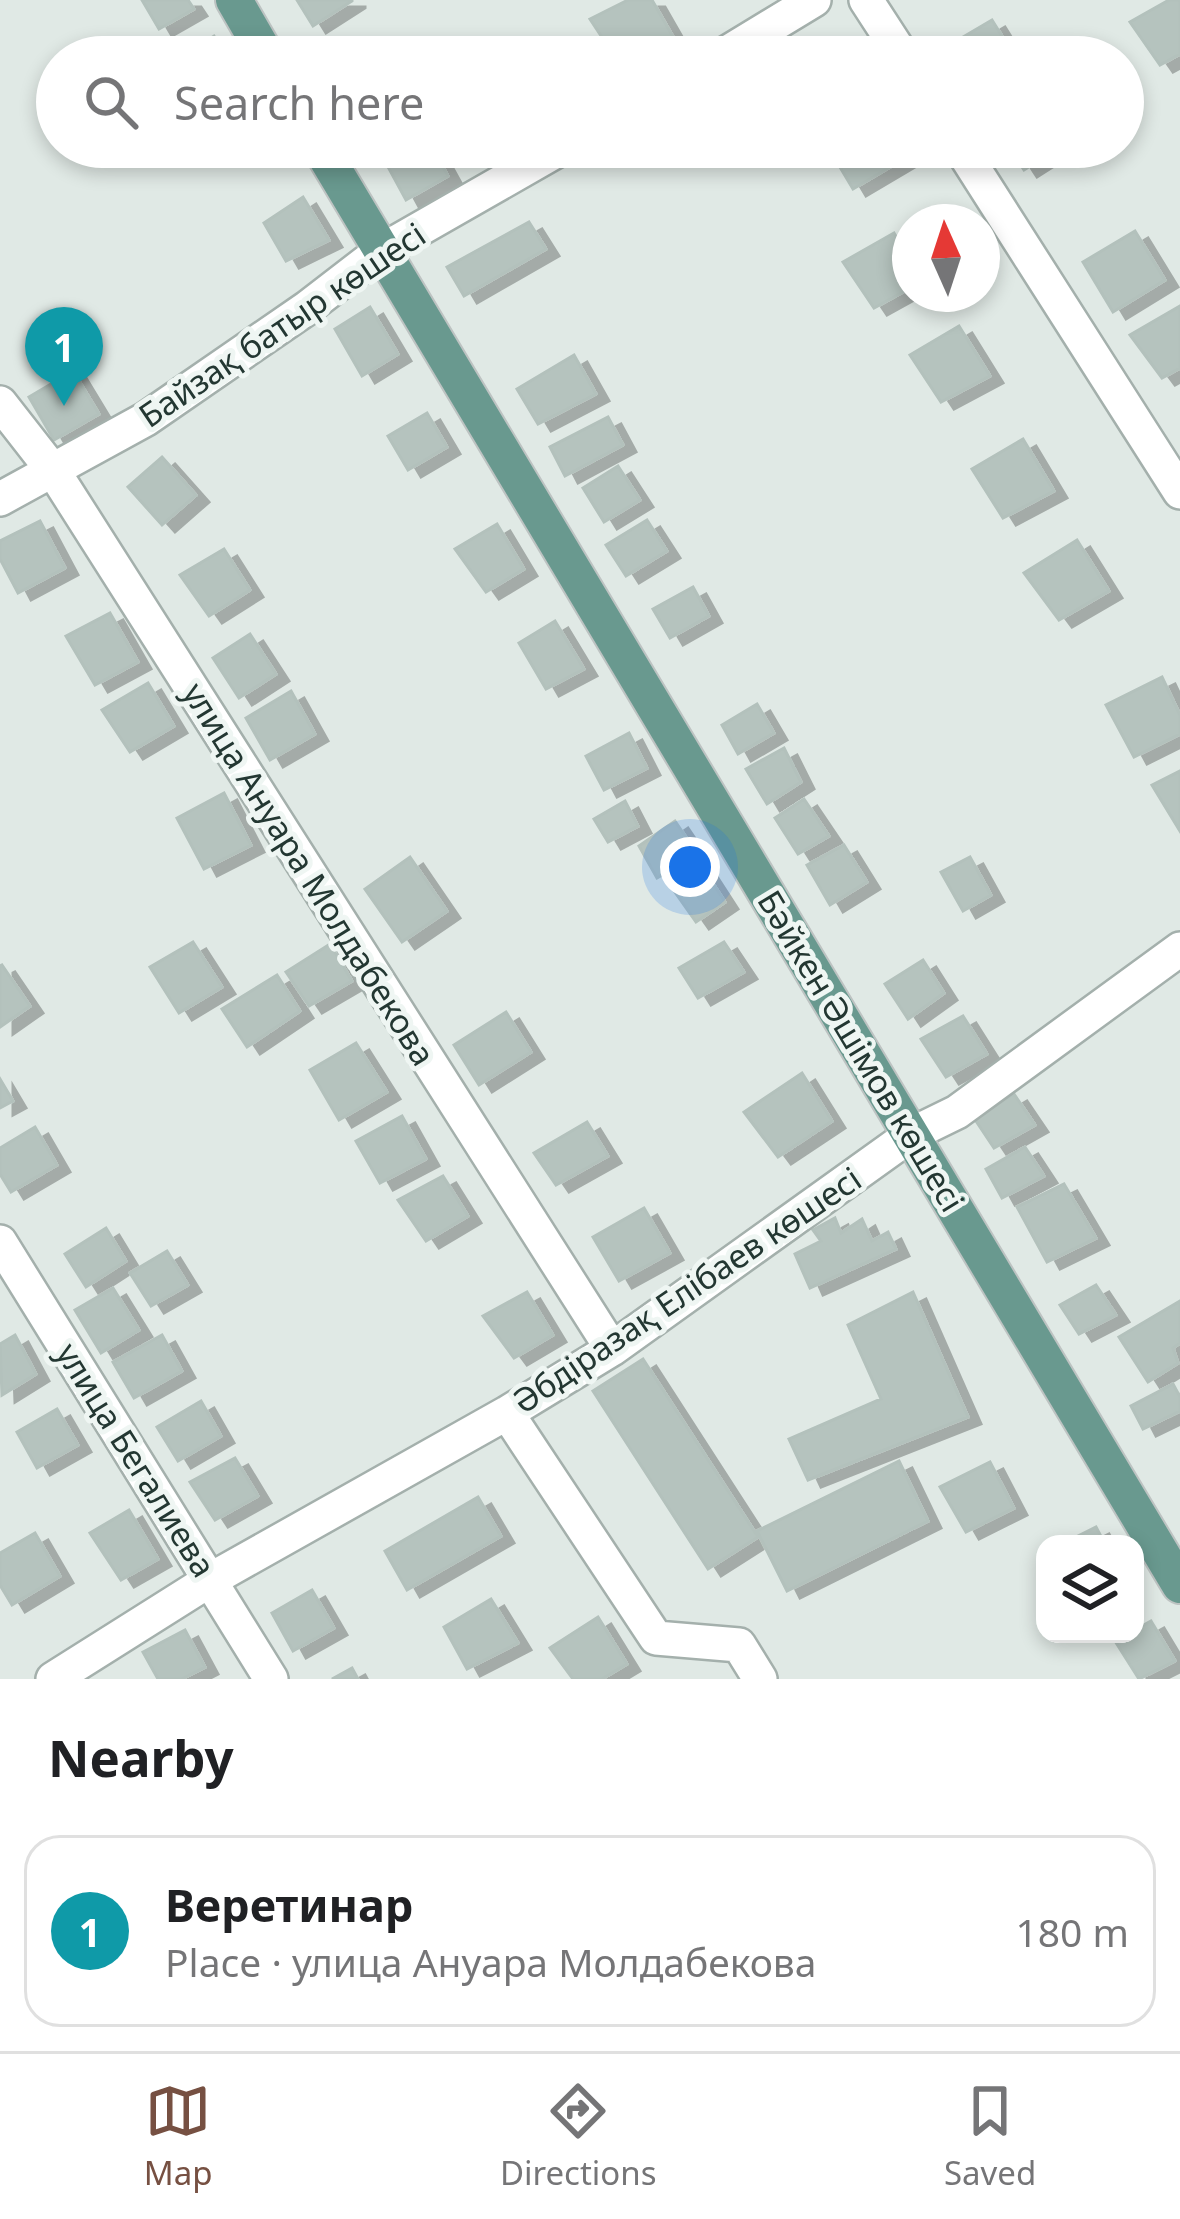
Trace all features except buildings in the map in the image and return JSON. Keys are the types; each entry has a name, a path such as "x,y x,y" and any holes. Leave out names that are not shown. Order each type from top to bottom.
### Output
{"main road":[{"path":"234,0 255,36"},
{"name":"Бәйкен Әшімов көшесі","path":"332,168 1180,1585"}],"street":[{"path":"866,0 889,36"},
{"path":"750,36 795,5"},
{"name":"Байзақ батыр көшесі","path":"0,499 146,419 225,367 381,251 526,168"},
{"path":"973,168 1180,492"},
{"name":"улица Ануара Молдабекова","path":"0,403 53,472 612,1349"},
{"name":"Әбдіразақ Елібаев көшесі","path":"53,1679 210,1580 612,1349 912,1135 957,1112 1180,949"},
{"name":"улица Бегалиева","path":"0,1242 271,1679"},
{"path":"507,1413 656,1638 739,1645 760,1679"}],"place":[{"name":"Веретинар","path":"64,406"}]}
